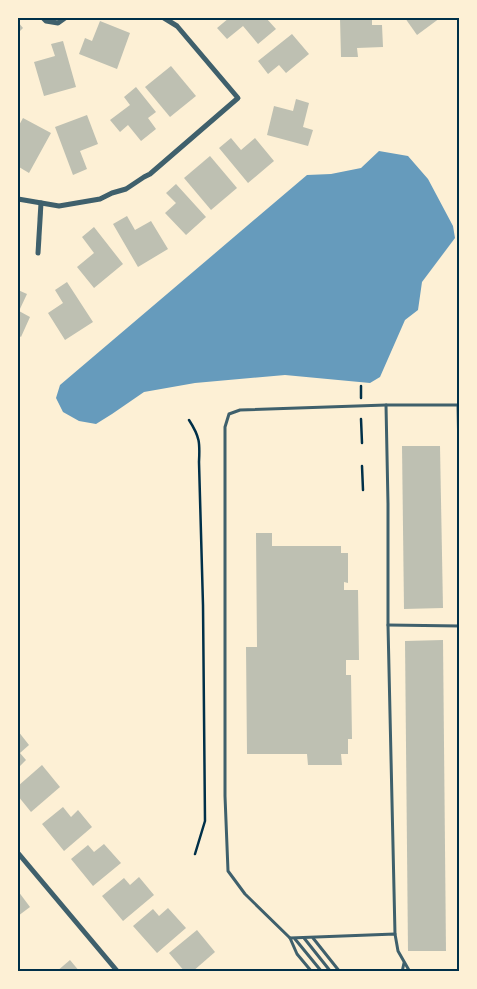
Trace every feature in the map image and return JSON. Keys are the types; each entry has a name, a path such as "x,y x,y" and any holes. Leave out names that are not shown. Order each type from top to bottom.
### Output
{"street":[{"path":"43,18 46,21 58,23 65,18"},
{"path":"18,199 59,206 100,199 126,189 150,174 238,98 177,26 164,18"},
{"path":"38,253 41,203"},
{"path":"18,853 118,972"}],"lane":[{"path":"386,405 388,625 395,934 398,951 410,972"},
{"path":"312,972 297,954 290,938 245,894 228,871 225,796 225,427 229,414 240,410 386,405 458,405 460,506"},
{"path":"388,625 460,626"},
{"path":"290,938 395,934"},
{"path":"313,937 340,972"},
{"path":"295,938 322,972"},
{"path":"304,938 331,972"},
{"path":"402,972 404,962"}],"path":[{"path":"361,386 361,398"},
{"path":"361,419 362,443"},
{"path":"189,420 196,430 200,442 203,605 205,822 195,854"},
{"path":"362,466 362,490"}],"water":[{"path":"379,151 408,156 428,179 453,226 455,238 422,282 418,310 405,320 380,377 370,383 285,375 195,383 144,392 96,424 79,421 63,412 56,398 60,385 307,175 331,174 361,168"}],"building":[{"path":"229,18 266,18 276,29 258,44 243,26 227,39 217,28"},
{"path":"340,18 372,18 372,25 382,25 383,47 357,48 358,57 341,57"},
{"path":"405,18 440,18 417,35"},
{"path":"100,21 130,33 117,69 79,54 85,38 92,41"},
{"path":"18,22 23,28 18,33"},
{"path":"292,34 309,54 286,73 279,65 268,74 258,61"},
{"path":"63,41 76,87 44,96 34,62 55,56 51,44"},
{"path":"171,66 196,96 170,117 145,87"},
{"path":"136,87 156,112 148,118 156,129 141,141 128,125 120,132 110,120 130,105 124,97"},
{"path":"296,99 309,103 303,127 313,130 308,146 267,135 274,106 293,111"},
{"path":"87,115 98,144 80,151 87,169 73,175 55,127"},
{"path":"23,118 51,133 29,173 19,167 20,164 18,163 18,127"},
{"path":"231,138 241,150 255,138 274,161 248,183 219,148"},
{"path":"210,156 237,188 211,210 184,178"},
{"path":"176,184 206,217 186,235 165,213 176,203 166,193"},
{"path":"127,216 135,230 151,221 168,249 138,267 113,224"},
{"path":"94,227 123,264 94,288 77,267 94,253 82,237"},
{"path":"67,282 93,322 65,340 48,313 63,303 55,290"},
{"path":"18,290 27,294 19,311 30,317 21,337 18,335"},
{"path":"402,446 440,446 443,608 404,609"},
{"path":"256,533 272,533 272,546 341,546 341,553 348,553 348,583 344,582 344,590 358,590 359,660 346,660 346,675 351,675 352,739 348,739 348,754 341,754 342,765 308,765 307,754 247,754 246,647 257,647"},
{"path":"443,640 446,951 408,951 405,641"},
{"path":"18,731 29,745 20,753 26,760 18,768"},
{"path":"42,765 60,787 31,812 18,796 18,786"},
{"path":"63,807 71,817 78,810 92,827 64,851 42,824"},
{"path":"104,844 121,863 93,886 71,859 88,845 94,852"},
{"path":"139,877 154,895 123,921 102,896 124,878 130,885"},
{"path":"18,891 30,907 18,916"},
{"path":"168,908 186,928 157,953 133,926 153,909 159,916"},
{"path":"197,930 215,952 192,972 185,972 169,953"},
{"path":"70,960 80,972 56,972"}]}
